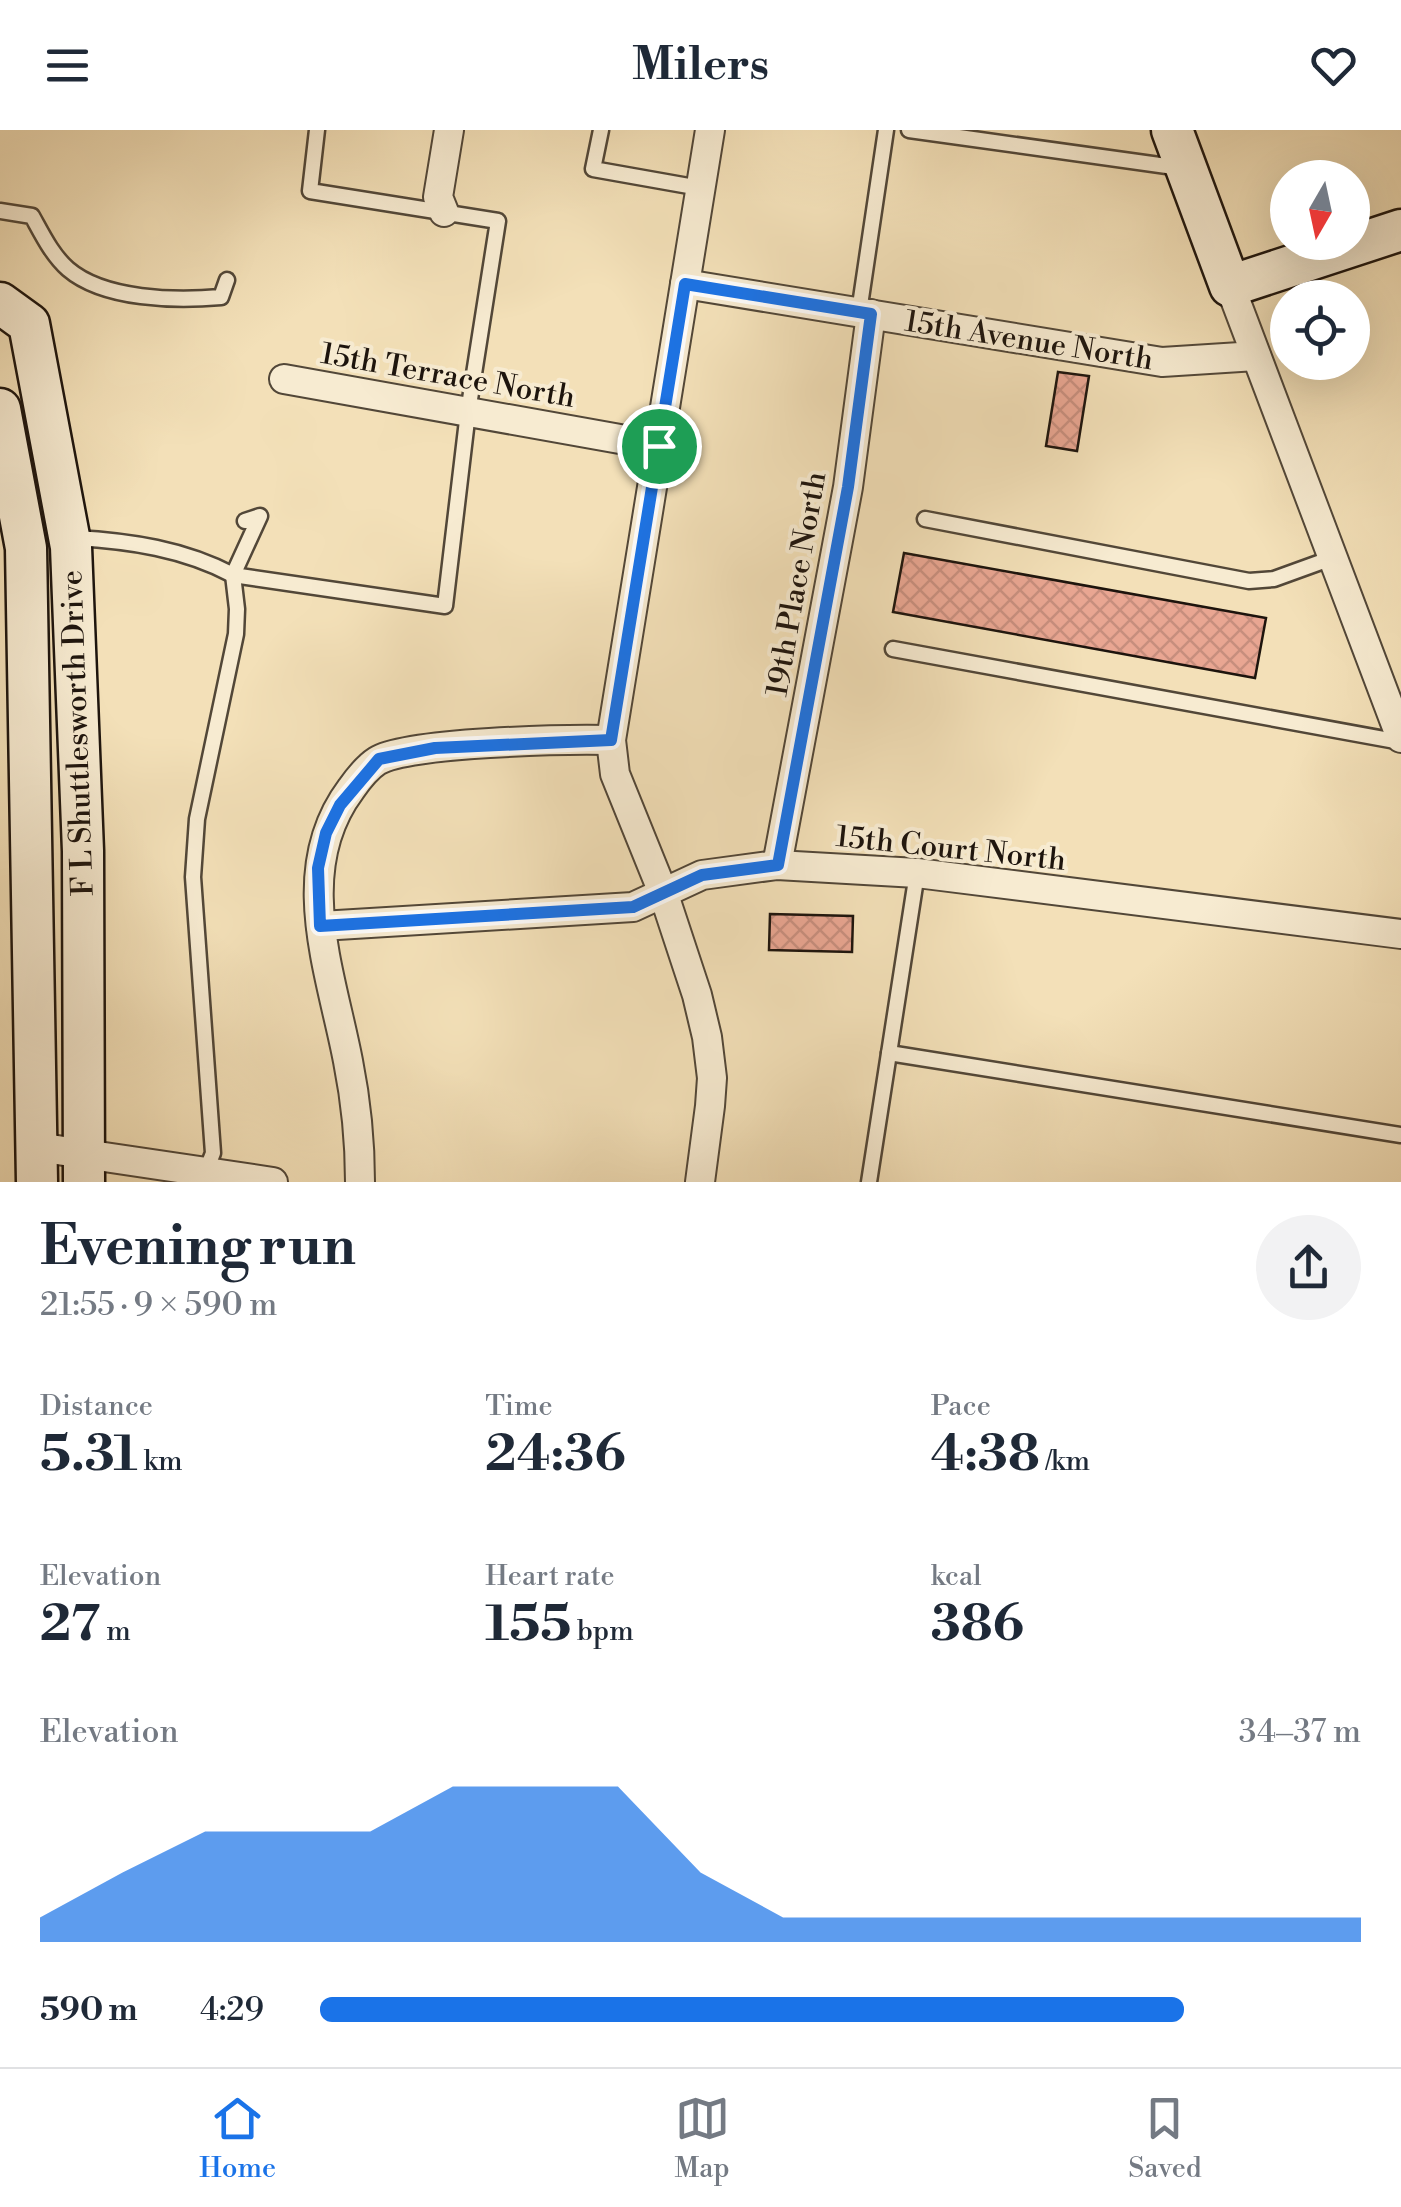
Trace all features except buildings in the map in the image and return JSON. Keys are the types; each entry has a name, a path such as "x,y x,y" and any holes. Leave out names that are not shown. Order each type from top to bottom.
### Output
{"main road":[{"path":"1172,130 1230,286 1401,230"},
{"name":"F L Shuttlesworth Drive","path":"0,303 30,324 70,538 82,832 105,1165"},
{"name":"F L Shuttlesworth Drive","path":"0,409 26,548 37,1164"}],"street":[{"path":"444,212 438,197 449,130"},
{"path":"700,1182 712,1078 708,1037 664,895 615,774 611,740 710,130"},
{"name":"15th Avenue North","path":"685,284 1162,362 1256,356"},
{"path":"1230,286 1401,740"},
{"name":"19th Place North","path":"778,865 848,487 865,313"},
{"name":"15th Terrace North","path":"284,379 659,446"},
{"path":"360,1182 360,1131 320,926 318,868 326,833 340,805 379,759 435,748 611,740"},
{"name":"15th Court North","path":"320,926 633,907 702,875 778,865 917,873 1401,934"},
{"path":"37,1164 105,1165 273,1182"}],"lane":[{"path":"70,538 121,541 171,551 206,560 233,574 445,606 468,412 498,221 310,191 317,130"},
{"path":"600,130 593,169 700,188"},
{"path":"865,313 886,130"},
{"path":"910,130 1186,169"},
{"path":"0,211 32,216 66,268 94,286 179,301 222,296 227,280"},
{"path":"204,1176 212,1153 194,877 198,820 236,634 238,610 233,574 260,516 245,521"},
{"path":"925,519 1249,581 1274,578 1332,558"},
{"path":"893,649 1401,740"},
{"path":"869,1182 917,873"},
{"path":"889,1053 1401,1134"}],"route":[{"path":"685,284 871,314 848,487 778,865 702,875 633,907 320,926 318,868 326,833 340,805 379,759 435,748 611,740 659,446 685,284"}]}
